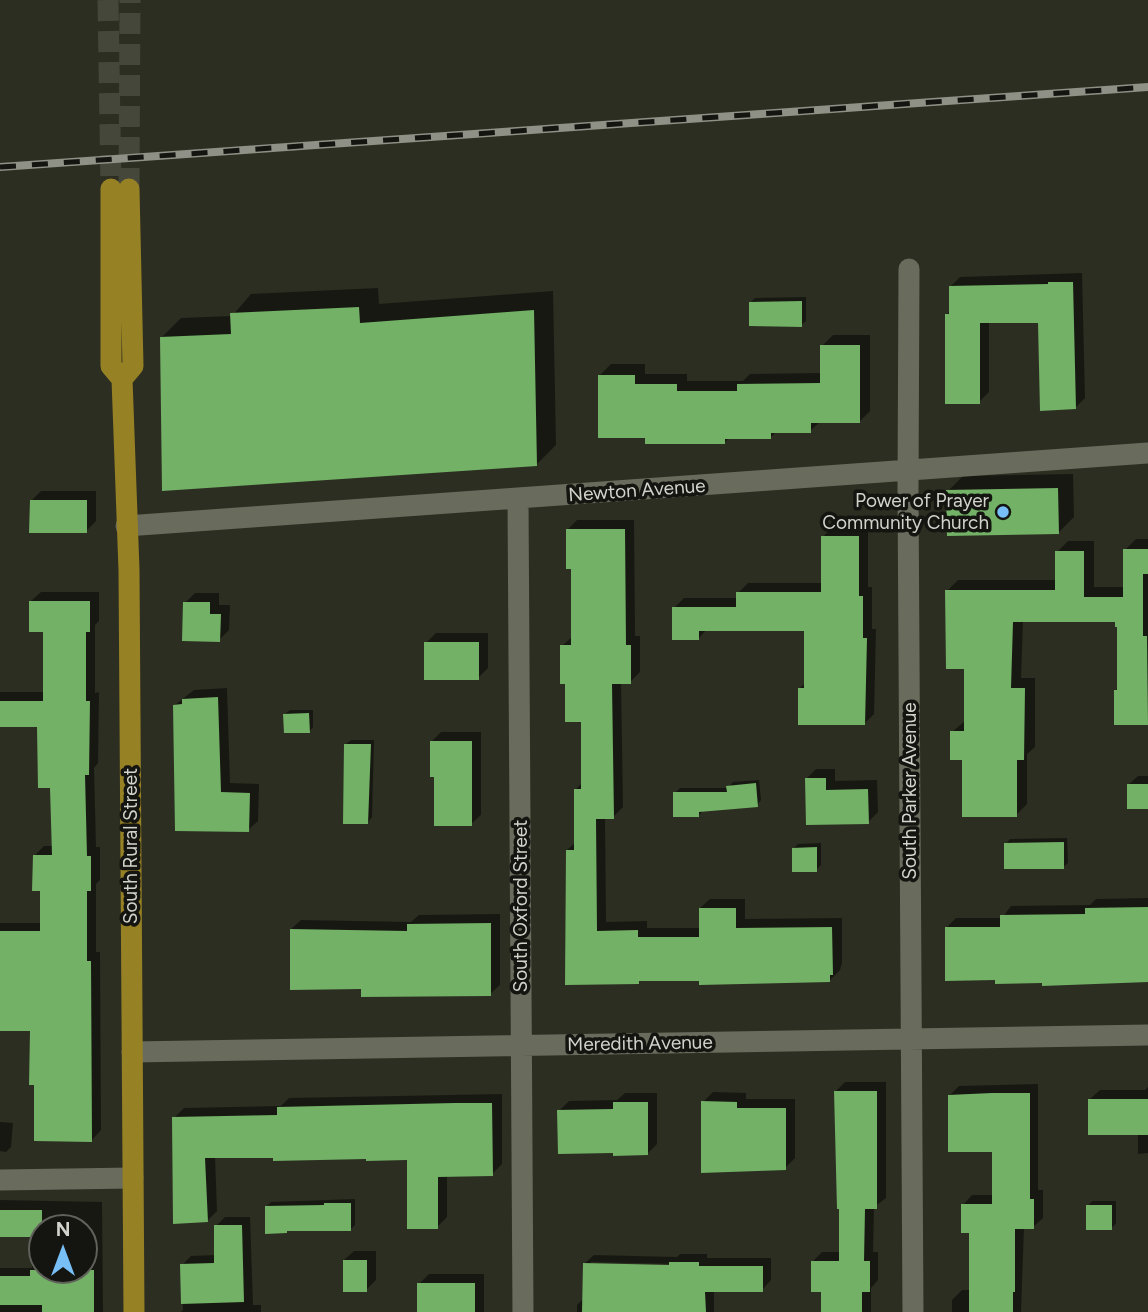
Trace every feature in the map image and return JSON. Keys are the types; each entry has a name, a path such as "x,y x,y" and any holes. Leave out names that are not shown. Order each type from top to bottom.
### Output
{"main road":[{"name":"South Rural Street","path":"120,189 133,366 122,379 129,584 134,1312"}],"street":[{"name":"South Parker Avenue","path":"909,269 913,1312"},
{"name":"Newton Avenue","path":"126,527 1148,453"},
{"name":"South Oxford Street","path":"518,499 523,1312"},
{"name":"Meredith Avenue","path":"132,1052 1148,1035"},
{"path":"0,1180 133,1178"}],"building":[{"path":"1073,282 1076,409 1040,411 1038,323 980,323 980,404 945,404 945,314 949,314 949,286"},
{"path":"802,301 802,327 749,326 749,302"},
{"path":"359,307 360,323 534,310 537,466 162,491 160,337 231,334 230,313"},
{"path":"820,345 860,345 860,423 811,423 811,433 771,433 771,439 725,439 725,444 645,444 645,438 598,438 598,375 635,375 635,384 677,384 677,391 737,391 737,384 820,383"},
{"name":"Power of Prayer Community Church","path":"1058,488 1059,534 947,536 946,490"},
{"path":"30,500 87,500 87,533 29,533"},
{"path":"566,529 625,529 626,645 631,645 631,684 612,684 614,819 596,819 597,931 638,930 638,937 699,937 699,908 736,908 736,928 832,927 833,975 830,975 830,982 699,985 699,981 639,981 639,984 565,985 566,850 574,850 574,789 581,789 581,722 565,722 565,684 560,684 560,645 571,645 571,569 566,569"},
{"path":"821,536 859,536 859,596 863,596 863,638 867,638 865,725 798,725 798,688 804,688 804,631 699,631 699,640 672,640 672,607 736,607 736,592 821,592"},
{"path":"1123,549 1148,549 1148,574 1143,574 1143,636 1147,636 1148,725 1114,725 1114,690 1117,690 1115,622 1013,622 1011,688 1025,688 1024,760 1017,760 1017,817 962,817 962,760 950,760 950,731 964,731 964,669 946,669 945,590 1055,590 1055,551 1084,551 1084,597 1123,597"},
{"path":"29,601 90,601 90,632 86,632 86,701 90,701 89,775 85,775 87,856 91,856 91,891 87,891 87,961 91,961 92,1142 34,1141 34,1085 29,1085 30,1031 0,1031 0,931 40,931 40,891 32,891 33,855 52,855 50,788 38,788 37,727 0,727 0,701 43,701 43,632 29,632"},
{"path":"183,602 210,602 210,614 221,614 220,642 182,641"},
{"path":"424,642 479,642 479,680 424,680"},
{"path":"218,697 221,792 250,793 249,832 175,831 173,705 182,704 182,699"},
{"path":"309,713 310,733 284,733 283,714"},
{"path":"430,741 472,741 472,826 434,826 434,777 430,777"},
{"path":"344,744 371,744 368,824 343,824"},
{"path":"805,778 826,778 826,790 868,789 869,824 806,825"},
{"path":"756,783 758,807 699,812 699,817 673,817 673,792 727,792 726,786"},
{"path":"1127,784 1148,784 1148,809 1127,809"},
{"path":"1064,842 1064,869 1004,869 1004,843"},
{"path":"817,847 817,872 792,872 792,848"},
{"path":"1148,907 1148,982 1042,986 1042,983 995,984 995,980 945,981 945,927 1000,927 1000,915 1085,914 1085,908"},
{"path":"491,923 491,996 361,997 361,989 290,990 290,929 407,931 407,924"},
{"path":"834,1091 877,1091 877,1209 865,1209 864,1261 870,1261 870,1292 862,1292 862,1312 821,1312 821,1292 811,1292 811,1261 839,1261"},
{"path":"1030,1093 1030,1199 1034,1199 1034,1229 1015,1229 1013,1312 969,1312 969,1233 961,1233 961,1204 992,1204 992,1152 948,1152 948,1095"},
{"path":"1088,1099 1148,1099 1148,1135 1088,1135"},
{"path":"701,1101 737,1102 737,1108 786,1108 786,1170 701,1173"},
{"path":"613,1102 648,1102 648,1155 558,1154 557,1110 613,1109"},
{"path":"492,1103 493,1176 438,1177 438,1229 407,1229 407,1160 366,1159 273,1161 273,1158 205,1158 208,1222 173,1224 172,1117 277,1115 277,1107"},
{"path":"351,1203 351,1231 287,1231 265,1234 265,1206"},
{"path":"1086,1205 1112,1205 1112,1230 1086,1230"},
{"path":"0,1210 42,1210 42,1214 28,1214 28,1237 0,1237"},
{"path":"214,1225 242,1225 244,1302 181,1304 180,1264 214,1263"},
{"path":"343,1260 367,1260 367,1292 343,1292"},
{"path":"669,1262 699,1262 699,1266 763,1266 763,1292 705,1292 706,1312 582,1312 583,1263 669,1265"},
{"path":"0,1276 28,1276 28,1284 94,1284 94,1312 42,1312 42,1305 0,1305"},
{"path":"417,1283 475,1283 475,1312 417,1312"}],"tunnel":[{"path":"108,0 111,189"},
{"path":"129,189 130,0"}],"railway":[{"path":"0,167 1148,87"}],"place":[{"name":"Power of Prayer Community Church","path":"1003,512"}]}
